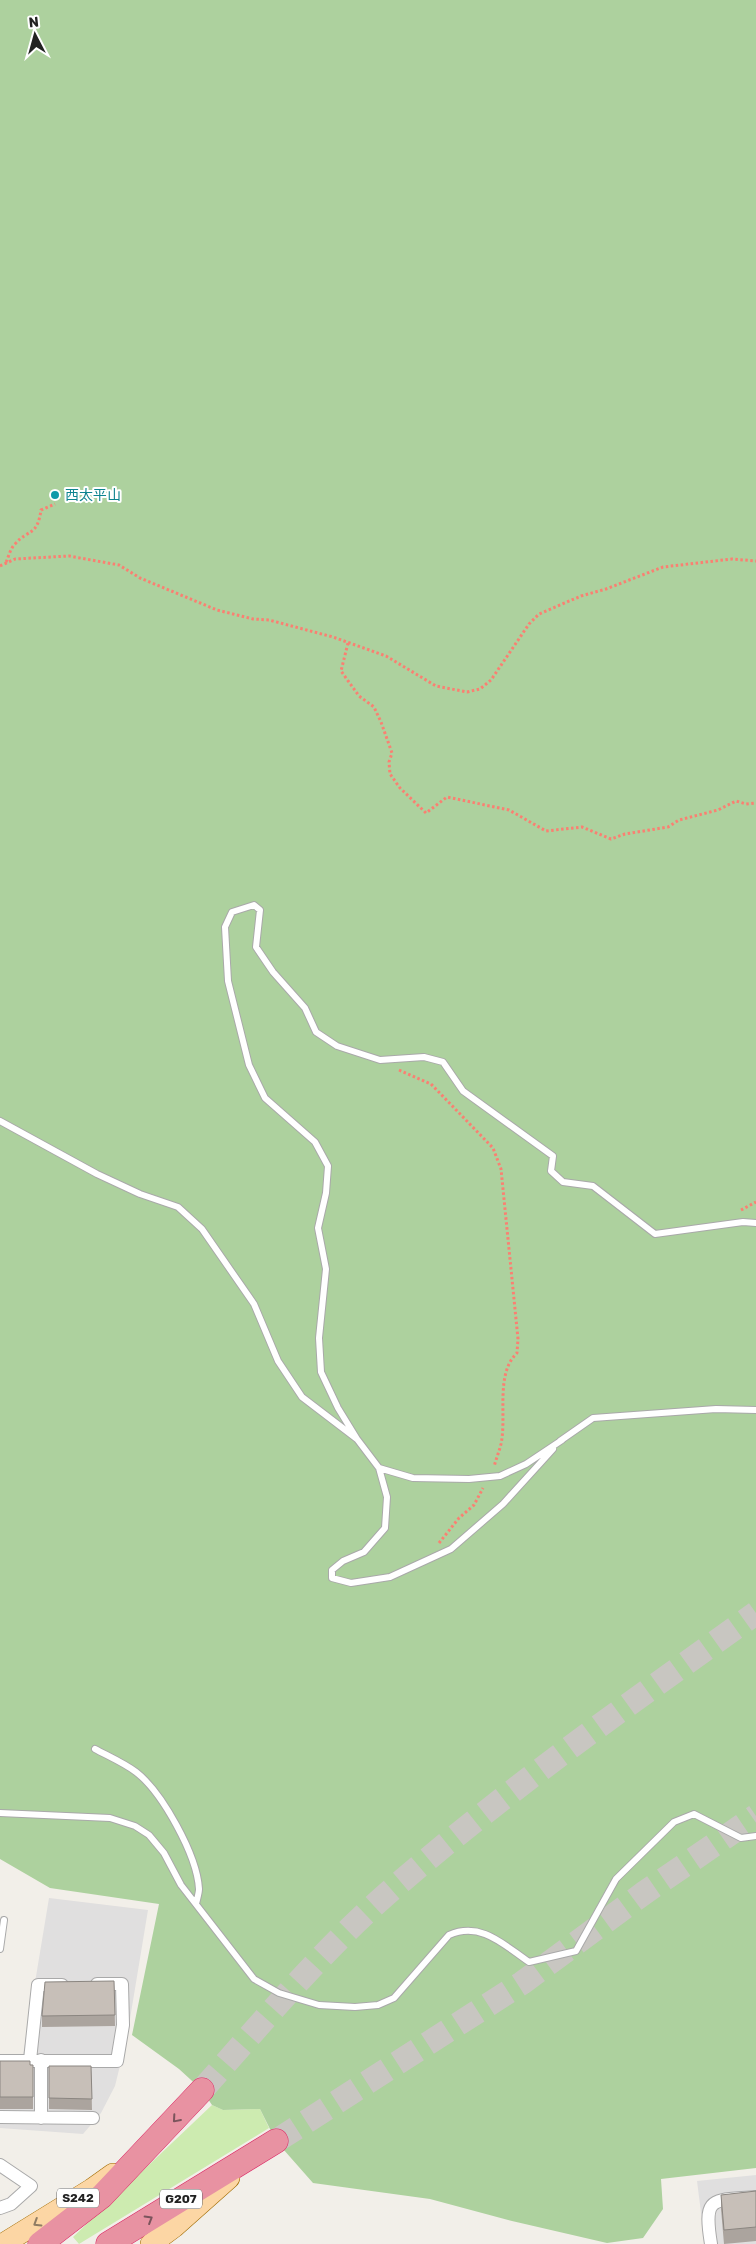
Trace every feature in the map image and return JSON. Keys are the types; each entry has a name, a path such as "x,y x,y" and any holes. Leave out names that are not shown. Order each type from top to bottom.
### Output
{"highway":[{"path":"40,2244 102,2196 202,2090"},
{"path":"254,2155 276,2141"},
{"name":"G207","path":"108,2244 254,2155"}],"main road":[{"name":"S242","path":"4,2244 92,2189 149,2146"},
{"path":"151,2244 174,2227 254,2155"}],"street":[{"path":"0,2061 36,2060 117,2061 123,2025 122,1984 38,1985 36,2060 41,2118"},
{"path":"0,2117 93,2118"},
{"path":"0,2165 31,2186 11,2204 0,2208"},
{"path":"711,2244 707,2214 710,2205 718,2200 756,2196"}],"lane":[{"path":"562,1440 503,1504 451,1549 390,1577 351,1583 332,1578 332,1570 343,1561 364,1552 385,1528 387,1497 379,1468 357,1439 338,1408 321,1372 319,1338 326,1269 318,1228 326,1193 328,1166 315,1142 265,1098 249,1065 228,981 225,927 232,912 254,905 260,910 256,948 273,972 305,1008 316,1032 337,1046 380,1060 424,1058 443,1062 463,1091 553,1156 551,1171 563,1182 593,1186 655,1234 743,1222 756,1223"},
{"path":"0,1120 97,1174 140,1194 178,1207 202,1229 254,1304 278,1362 302,1398 357,1439"},
{"path":"379,1468 413,1478 500,1476 526,1464 593,1418 716,1409 756,1410"},
{"path":"95,1749 135,1771 146,1781 176,1823 196,1871 199,1890 196,1904"},
{"path":"0,1813 110,1818 135,1826 149,1835 164,1853 181,1884 254,1979 279,1993 319,2005 355,2007 378,2005 394,1998 449,1935 461,1930 483,1932 529,1962 576,1951 616,1879 674,1822 694,1814 741,1838 756,1836"},
{"path":"0,1948 4,1920"}],"path":[{"path":"6,563 16,543 32,532 37,526 41,510 55,504"},
{"path":"0,566 14,559 69,556 120,565 140,578 218,610 276,621 348,643 386,656 436,686 466,692 480,689 491,680 529,624 539,614 581,596 606,589 663,567 732,559 756,561"},
{"path":"348,643 341,671 359,696 374,707 392,753 389,762 390,774 400,788 426,813 448,797 509,810 546,831 582,827 611,839 625,834 668,827 679,820 718,810 736,801 746,804 756,803"},
{"path":"380,1060 431,1084 493,1148 501,1169 518,1340 517,1353 509,1360 505,1384 501,1444 491,1477 474,1505 447,1532 428,1560"}],"shaded area":[{"path":"49,1898 148,1910 127,2037 115,2086 101,2113 83,2134 0,2128 0,2055 23,2055"},
{"path":"756,2175 756,2244 705,2244 697,2181"}],"green space":[{"path":"0,0 756,0 756,2168 661,2179 663,2209 643,2238 607,2243 512,2221 430,2199 313,2183 276,2141 260,2109 223,2110 212,2105 202,2090 179,2069 132,2035 159,1904 50,1888 0,1859"},
{"path":"212,2105 223,2110 260,2109 269,2128 79,2244 73,2237"}],"building":[{"path":"114,1981 115,2015 42,2016 45,1982"},
{"path":"0,2061 30,2061 30,2065 33,2065 33,2097 0,2097"},
{"path":"49,2066 91,2066 92,2099 49,2098"},
{"path":"756,2191 756,2227 724,2230 721,2195"}],"tunnel":[{"path":"202,2090 274,2008 324,1955 349,1929 403,1880 445,1844 532,1776 756,1613"},
{"path":"276,2141 522,1983 644,1893 756,1816"}],"place":[{"name":"西太平山","path":"55,495"}]}
